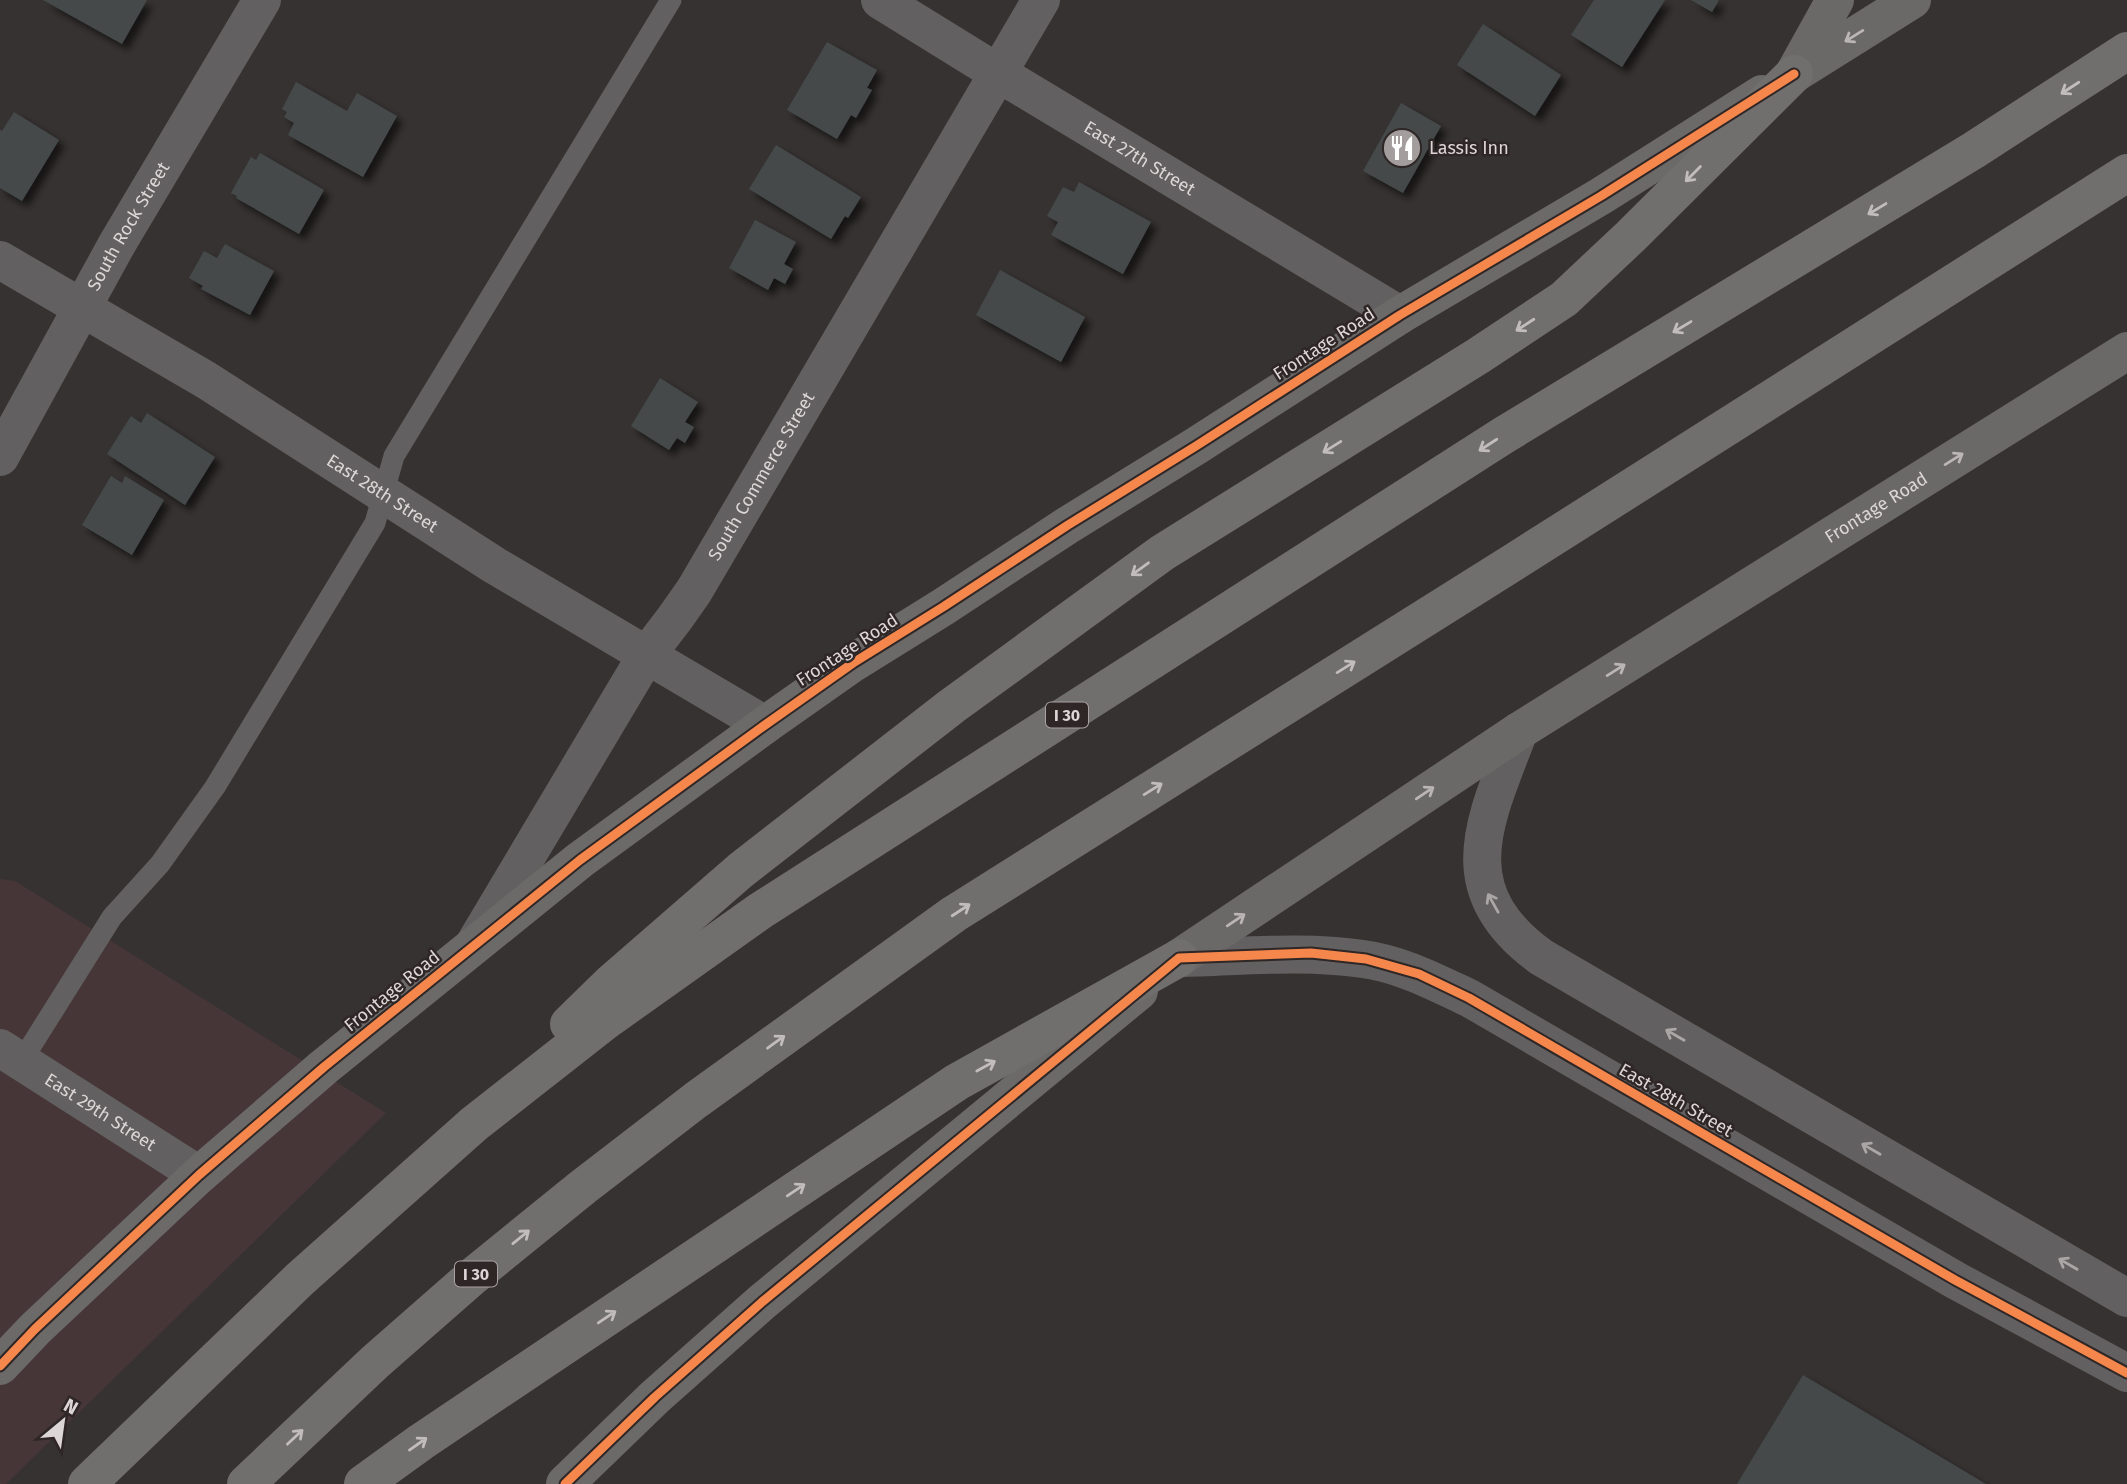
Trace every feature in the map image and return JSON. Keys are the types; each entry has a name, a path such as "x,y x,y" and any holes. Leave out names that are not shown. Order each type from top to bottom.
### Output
{"highway":[{"name":"I 30","path":"87,1484 300,1279 474,1124 604,1022 760,911 1504,435 1974,150 2127,51"},
{"path":"474,1124 510,1081 611,983 741,870 952,706 1162,553 1478,356 1564,299 1794,74"},
{"name":"I 30","path":"246,1484 375,1362 472,1277 583,1186 712,1088 954,914 2127,173"},
{"path":"363,1484 957,1083 1180,958"}],"main road":[{"path":"1794,74 1835,0"},
{"name":"Frontage Road","path":"1794,74 1912,0"},
{"name":"Frontage Road","path":"1180,958 1519,731 2127,352"}],"street":[{"name":"South Rock Street","path":"0,457 117,244 262,0"},
{"name":"East 27th Street","path":"880,0 1400,315"},
{"name":"South Commerce Street","path":"473,946 646,656 694,591 1041,0"},
{"name":"Frontage Road","path":"0,1366 35,1329 199,1175 324,1067 580,860 765,725 853,663 1068,525 1400,315 1601,197 1794,74"},
{"name":"East 28th Street","path":"0,260 205,380 494,565 765,725"},
{"path":"1519,731 1490,808 1482,842 1483,877 1488,894 1504,923 1528,947 2127,1298"},
{"name":"East 28th Street","path":"1180,958 1311,953 1366,959 1419,974 1469,998 1955,1280 2127,1373"},
{"name":"Frontage Road","path":"565,1484 655,1397 762,1301 1180,958"},
{"name":"East 29th Street","path":"10,1055 199,1175"}],"lane":[{"path":"10,1055 112,917 160,864 215,787 375,523 394,456 671,0"}],"shaded area":[{"path":"0,879 15,881 386,1113 6,1484 0,1484"}],"building":[{"path":"43,0 147,0 122,44"},
{"path":"1594,0 1665,0 1622,67 1571,35"},
{"path":"1691,0 1719,0 1712,12"},
{"path":"1483,24 1561,75 1535,116 1457,65"},
{"path":"827,42 877,70 867,88 872,90 856,118 851,115 837,139 787,110"},
{"path":"296,82 347,111 357,93 397,116 363,177 288,135 294,123 284,117 287,112 282,109"},
{"name":"Lassis Inn","path":"1401,103 1441,126 1403,193 1363,171"},
{"path":"14,112 59,140 22,201 0,188 0,130 2,131"},
{"path":"776,145 861,197 831,239 749,189"},
{"path":"260,153 324,190 299,234 231,193 251,157 256,160"},
{"path":"1079,182 1151,222 1123,274 1051,235 1058,222 1047,216 1063,187 1074,192"},
{"path":"755,220 796,242 784,264 793,269 785,284 774,278 768,290 729,268"},
{"path":"225,244 274,271 250,315 201,289 203,286 189,278 204,251 217,258"},
{"path":"1000,270 1085,317 1061,362 976,315"},
{"path":"660,378 698,402 685,422 694,427 685,443 677,438 669,450 631,426"},
{"path":"147,413 215,457 185,505 107,454 131,416 141,423"},
{"path":"111,476 122,483 125,476 164,500 132,555 82,525"},
{"path":"1803,1375 1986,1484 1737,1484"}],"cycle path":[{"path":"0,1366 35,1329 199,1175 324,1067 580,860 765,725 853,663 1068,525 1400,315 1601,196 1794,74"},
{"path":"565,1484 655,1397 762,1302 1179,958 1311,953 1366,959 1419,974 1469,998 1955,1280 2127,1373"}],"place":[{"name":"Lassis Inn","path":"1402,148"}]}
